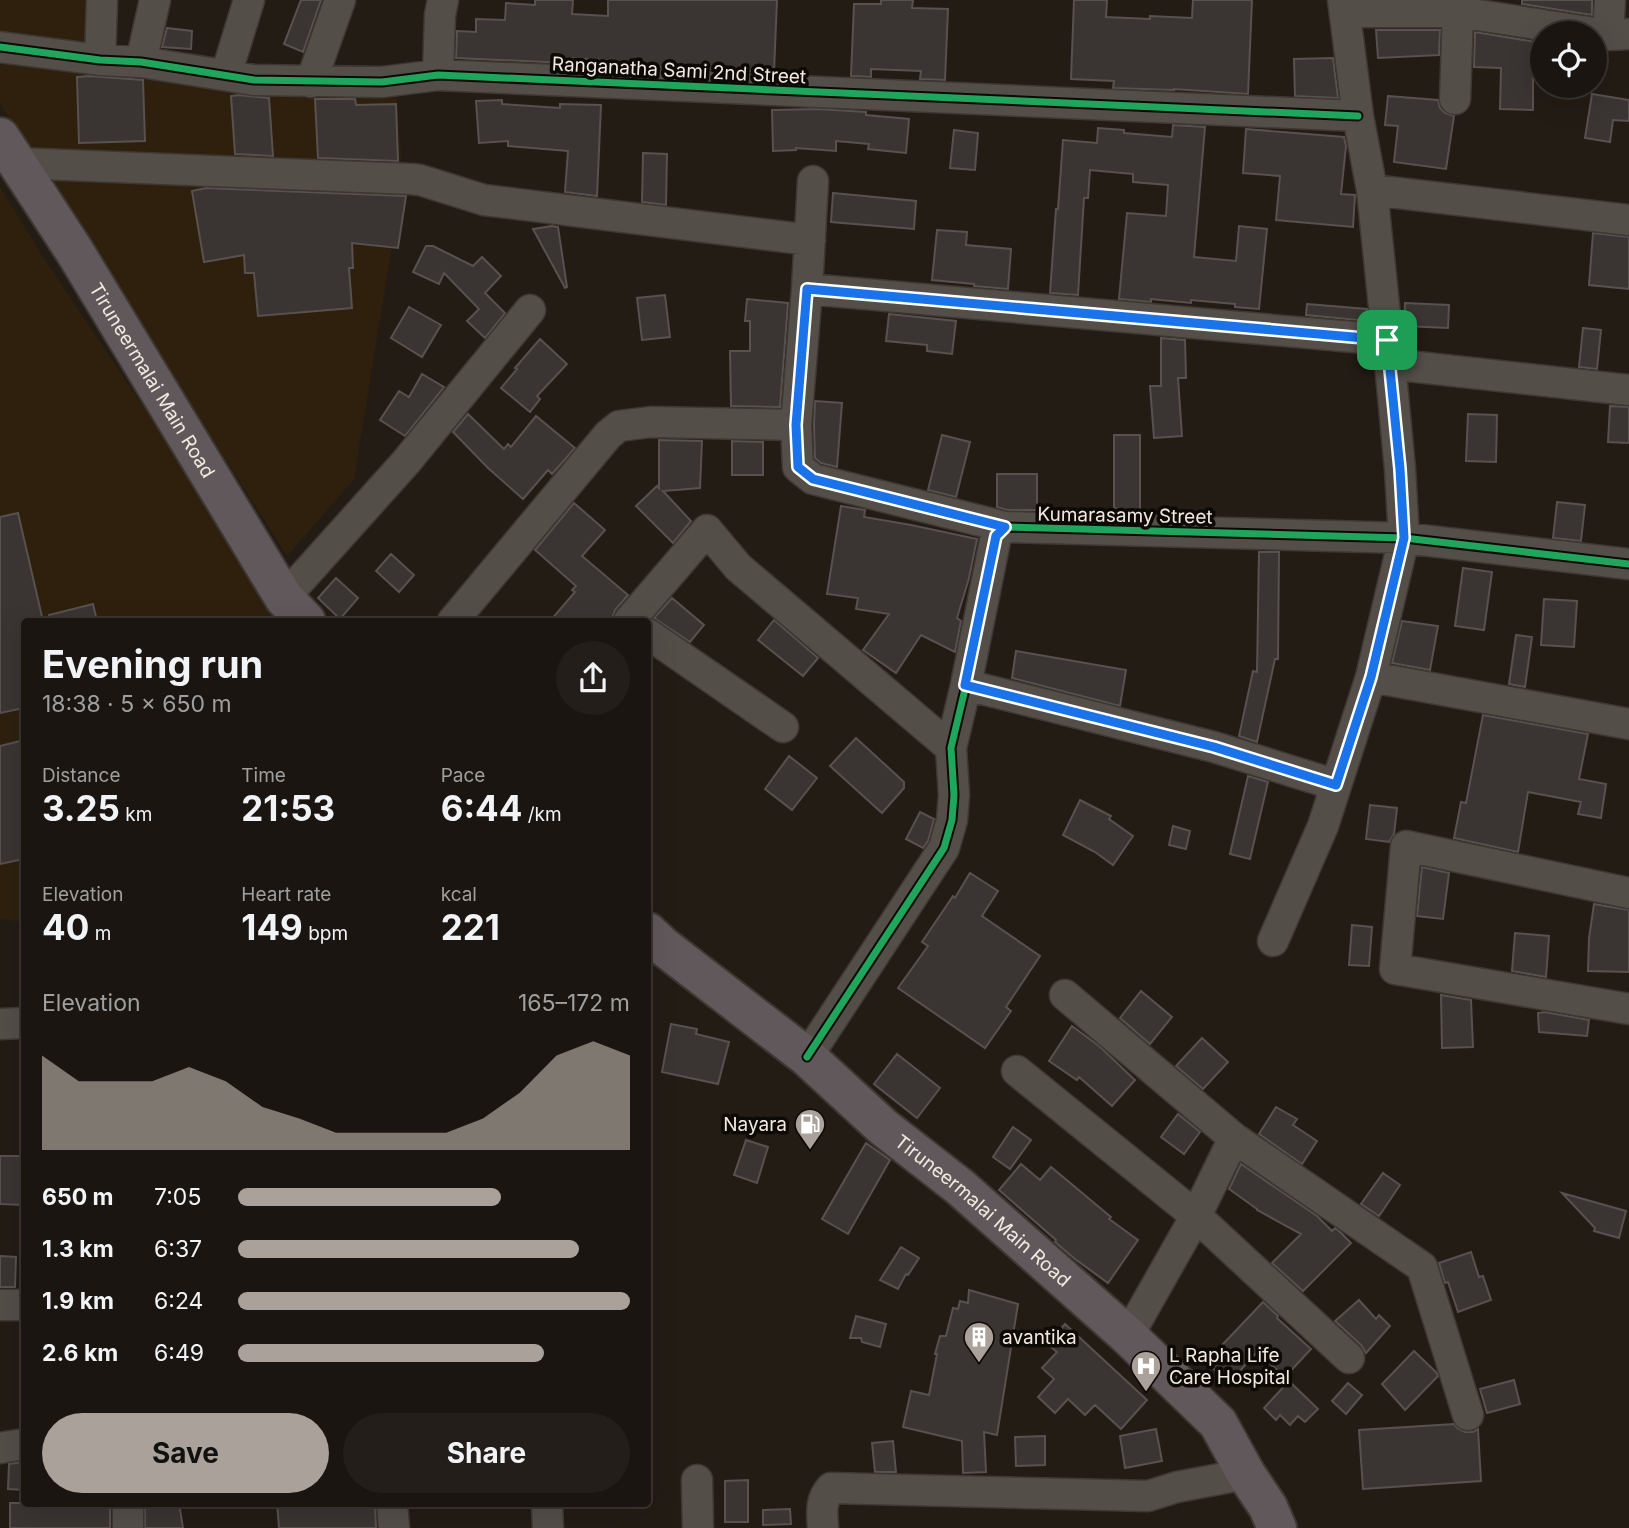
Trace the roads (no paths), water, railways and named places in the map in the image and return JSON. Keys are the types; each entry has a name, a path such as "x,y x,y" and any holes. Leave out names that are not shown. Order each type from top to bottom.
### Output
{"main road":[{"name":"Tiruneermalai Main Road","path":"8,150 82,263 295,610"},
{"name":"Tiruneermalai Main Road","path":"653,943 807,1057 883,1127 960,1187 1128,1336 1218,1423 1278,1528"}],"street":[{"path":"100,60 102,0"},
{"path":"141,62 155,0"},
{"path":"226,75 249,0"},
{"path":"311,82 340,0"},
{"path":"438,75 443,0"},
{"path":"1273,941 1323,826 1371,677 1404,538 1400,469 1372,190 1344,6 1459,6 1525,10 1618,34 1609,0"},
{"path":"1455,99 1459,6"},
{"name":"Ranganatha Sami 2nd Street","path":"3,38 100,60 141,62 254,80 382,82 438,75 1359,116"},
{"path":"8,150 420,180 484,200 810,240"},
{"name":"Kumarasamy Street","path":"813,181 796,425 798,467 813,479 1005,527 1404,538 1629,564"},
{"path":"1372,190 1629,220"},
{"path":"807,289 1389,352 1629,390"},
{"path":"295,610 406,462 530,310"},
{"path":"456,618 608,435 619,426 651,422 796,425"},
{"path":"807,1057 944,848 952,820 954,795 951,748 996,536 1005,527"},
{"path":"632,618 707,530 738,567 951,748"},
{"path":"651,636 783,727"},
{"path":"1371,677 1629,724"},
{"path":"965,685 1214,747 1336,785"},
{"path":"1629,893 1406,846 1395,969 1629,1009"},
{"path":"1065,995 1234,1138 1422,1267 1468,1415"},
{"path":"0,1024 21,1023"},
{"path":"1017,1071 1196,1216 1349,1358"},
{"path":"1128,1336 1196,1216 1234,1138"},
{"path":"0,1305 21,1305"},
{"path":"0,1448 21,1444"},
{"path":"823,1528 821,1505 831,1488 1148,1496 1177,1487 1246,1474"},
{"path":"696,1480 698,1528"},
{"path":"128,1507 128,1528"},
{"path":"392,1507 394,1528"},
{"path":"547,1507 548,1528"}],"place":[{"name":"Nayara","path":"810,1151"},
{"name":"avantika","path":"979,1364"},
{"name":"L Rapha Life Care Hospital","path":"1146,1393"}]}
